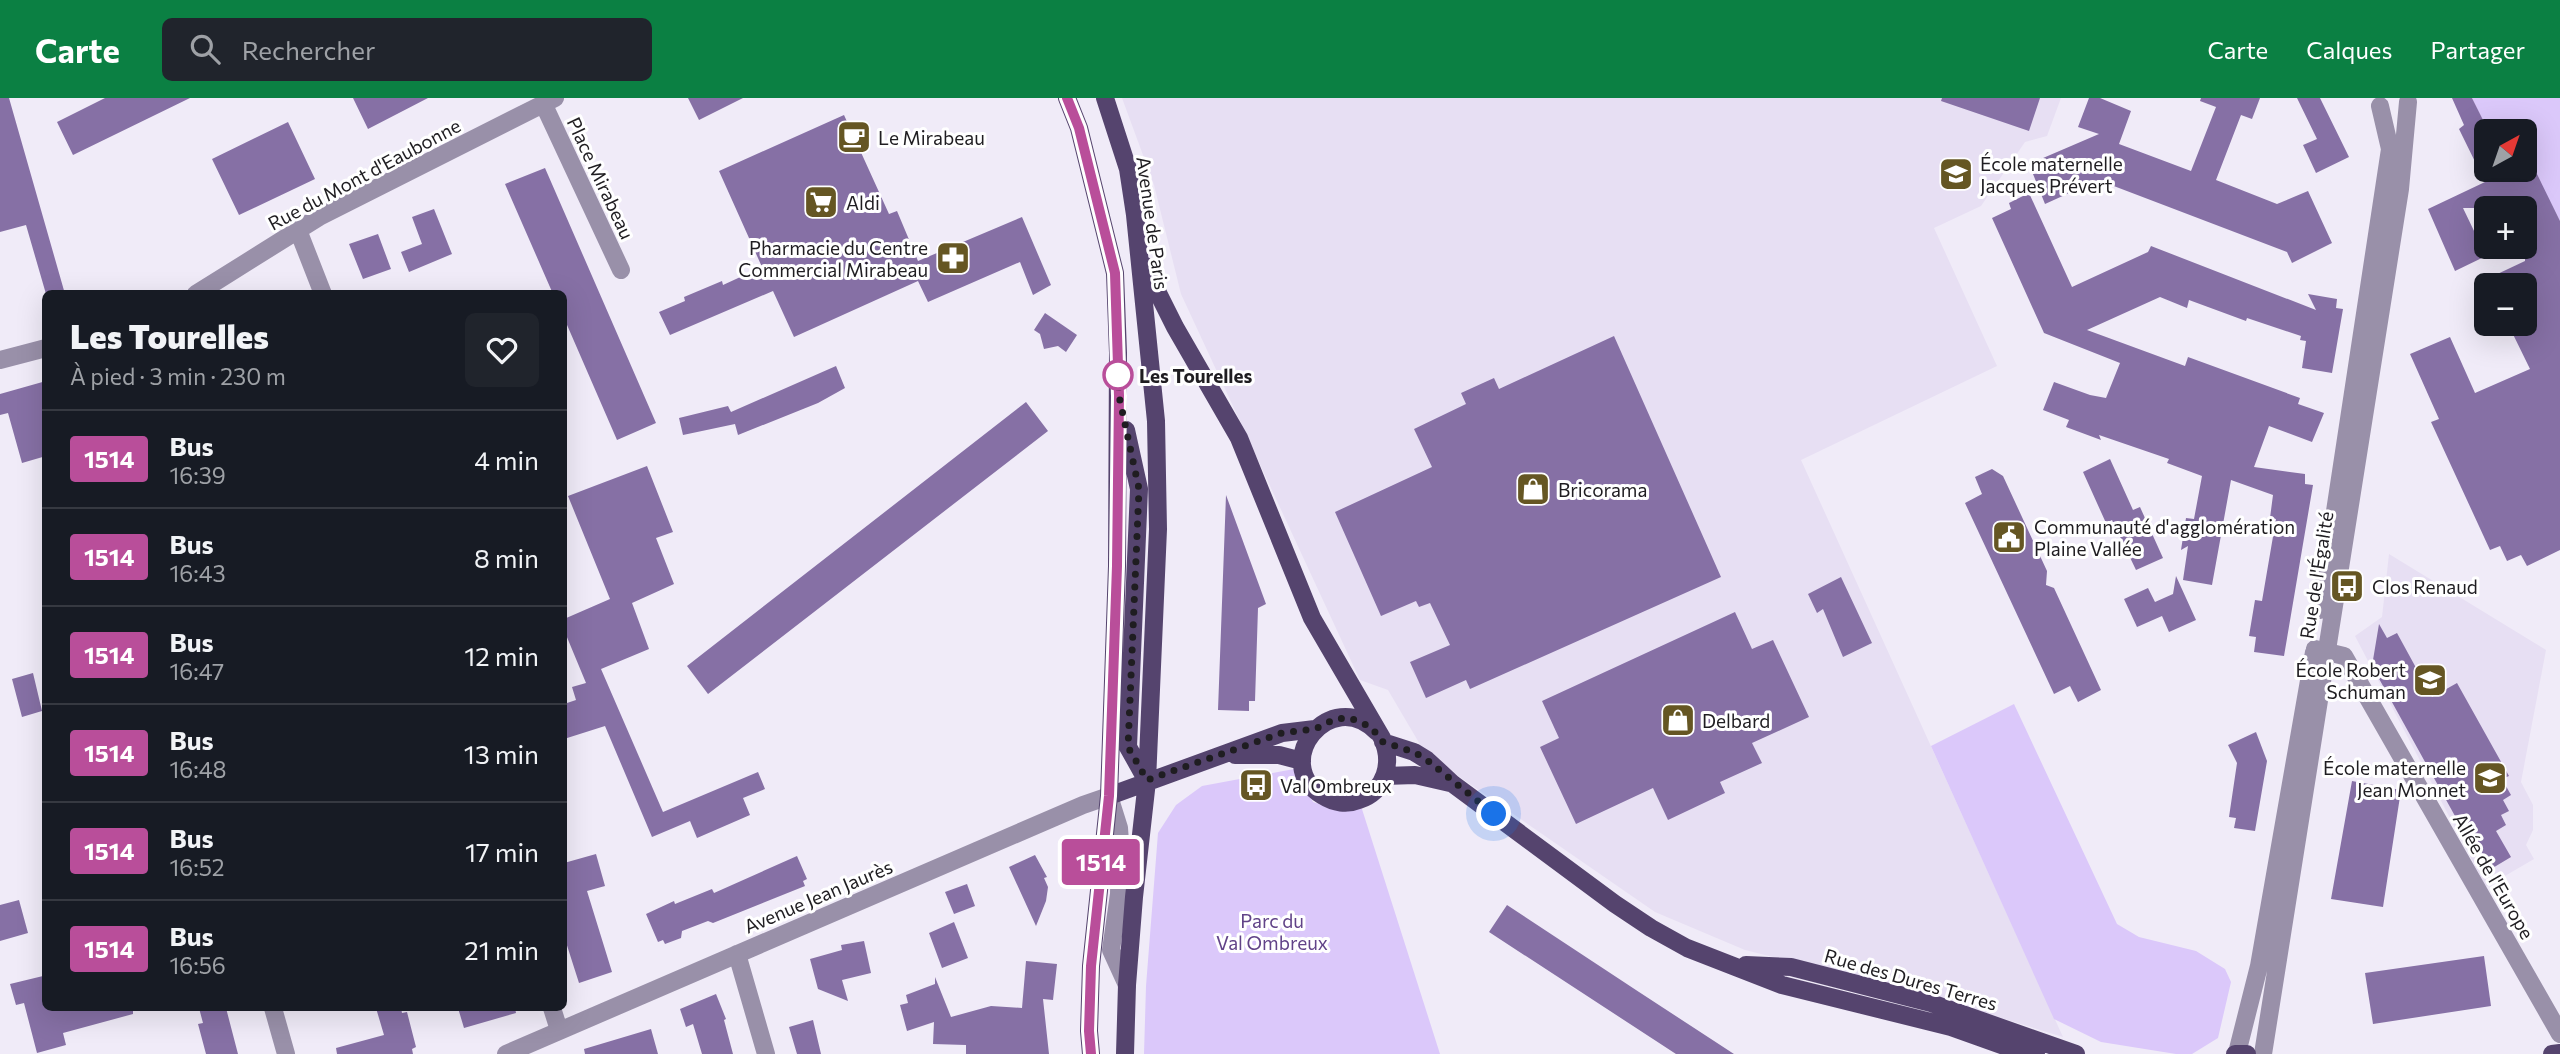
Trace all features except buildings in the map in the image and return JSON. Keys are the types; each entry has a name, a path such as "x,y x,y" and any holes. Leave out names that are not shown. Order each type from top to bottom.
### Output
{"main road":[{"name":"Avenue de Paris","path":"1068,98 1079,128 1115,273 1119,396 1117,566 1109,796 1091,966 1091,1054"},
{"name":"Avenue de Paris","path":"1105,98 1128,169 1139,255 1156,421 1158,515 1147,780 1134,897 1125,1054"},
{"path":"1139,255 1175,327 1239,438 1312,618 1380,737 1388,758 1385,776 1370,795 1352,803 1340,803 1320,795 1312,787 1306,778 1302,761 1305,744 1315,729"},
{"path":"1119,396 1139,489 1128,747 1147,780"},
{"path":"1225,755 1282,733 1315,729 1335,719 1350,718 1365,723 1380,737"},
{"name":"Rue des Dures Terres","path":"1380,737 1427,760 1454,784 1615,904 1688,948 1782,985 1951,1027 2007,1048 2036,1054"},
{"path":"1225,755 1279,755 1302,761"},
{"name":"Avenue Jean Jaurès","path":"1109,796 1147,780 1225,755"},
{"name":"Rue des Dures Terres","path":"1385,776 1415,775 1454,784"},
{"name":"Rue des Dures Terres","path":"1731,964 1791,968 1931,1003 2076,1054"},
{"path":"2552,1054 2560,1053"},
{"path":"2236,1054 2247,1054"}],"street":[{"path":"2375,102 2399,106 2410,100"},
{"name":"Rue de l'Égalité","path":"2236,1054 2259,966 2320,651 2400,189 2410,100"},
{"name":"Rue du Mont d'Eaubonne","path":"203,290 298,230 549,101"},
{"name":"Place Mirabeau","path":"549,101 621,270"},
{"name":"Rue de l'Égalité","path":"2263,1054 2390,149 2375,102"},
{"path":"298,230 321,290"},
{"path":"0,360 42,349"},
{"name":"Allée de l'Europe","path":"2320,651 2344,656 2560,1034"},
{"name":"Avenue Jean Jaurès","path":"506,1054 1109,796"},
{"name":"Avenue de Paris","path":"1109,796 1119,828 1120,842 1119,894 1111,950 1127,985"},
{"path":"737,954 766,1054"},
{"path":"274,1011 285,1054"},
{"path":"553,1011 559,1030"}],"shaded area":[{"path":"1122,98 2061,98 2047,136 2025,142 1981,206 1934,228 1997,366 1801,460 2063,1037 1943,1000 1745,950 1655,912 1425,753 1388,690 1360,680 1181,294 1154,185"},
{"path":"2389,554 2546,650 2521,782 2533,805 2533,830 2526,845 2534,859 2486,887 2355,636 2382,617"}],"green space":[{"path":"2472,98 2560,98 2560,221 2538,178 2538,119 2482,119"},
{"path":"2014,704 2117,924 2139,937 2196,951 2225,969 2231,982 2218,1038 2192,1054 2101,1042 2054,1019 1931,746"},
{"name":"Parc du Val Ombreux","path":"1294,769 1313,802 1339,811 1361,806 1440,1054 1144,1054 1146,986 1158,833 1176,805 1202,786"}],"bus line":[{"name":"1514","path":"1067,98 1079,128 1115,273 1119,396 1117,566 1109,796 1091,966 1091,1054"}],"place":[{"name":"Le Mirabeau","path":"854,137"},
{"name":"École maternelle Jacques Prévert","path":"1956,174"},
{"name":"Aldi","path":"821,202"},
{"name":"Pharmacie du Centre Commercial Mirabeau","path":"953,258"},
{"name":"Les Tourelles","path":"1118,375"},
{"name":"Bricorama","path":"1533,489"},
{"name":"Communauté d'agglomération Plaine Vallée","path":"2009,537"},
{"name":"Clos Renaud","path":"2347,586"},
{"name":"École Robert Schuman","path":"2430,680"},
{"name":"Delbard","path":"1678,720"},
{"name":"École maternelle Jean Monnet","path":"2490,778"},
{"name":"Val Ombreux","path":"1256,785"}],"route":[{"path":"1118,375 1119,396 1139,489 1128,747 1147,780 1282,733 1315,729 1328,721 1350,718 1371,727 1383,742 1414,752 1427,760 1494,814"}]}
